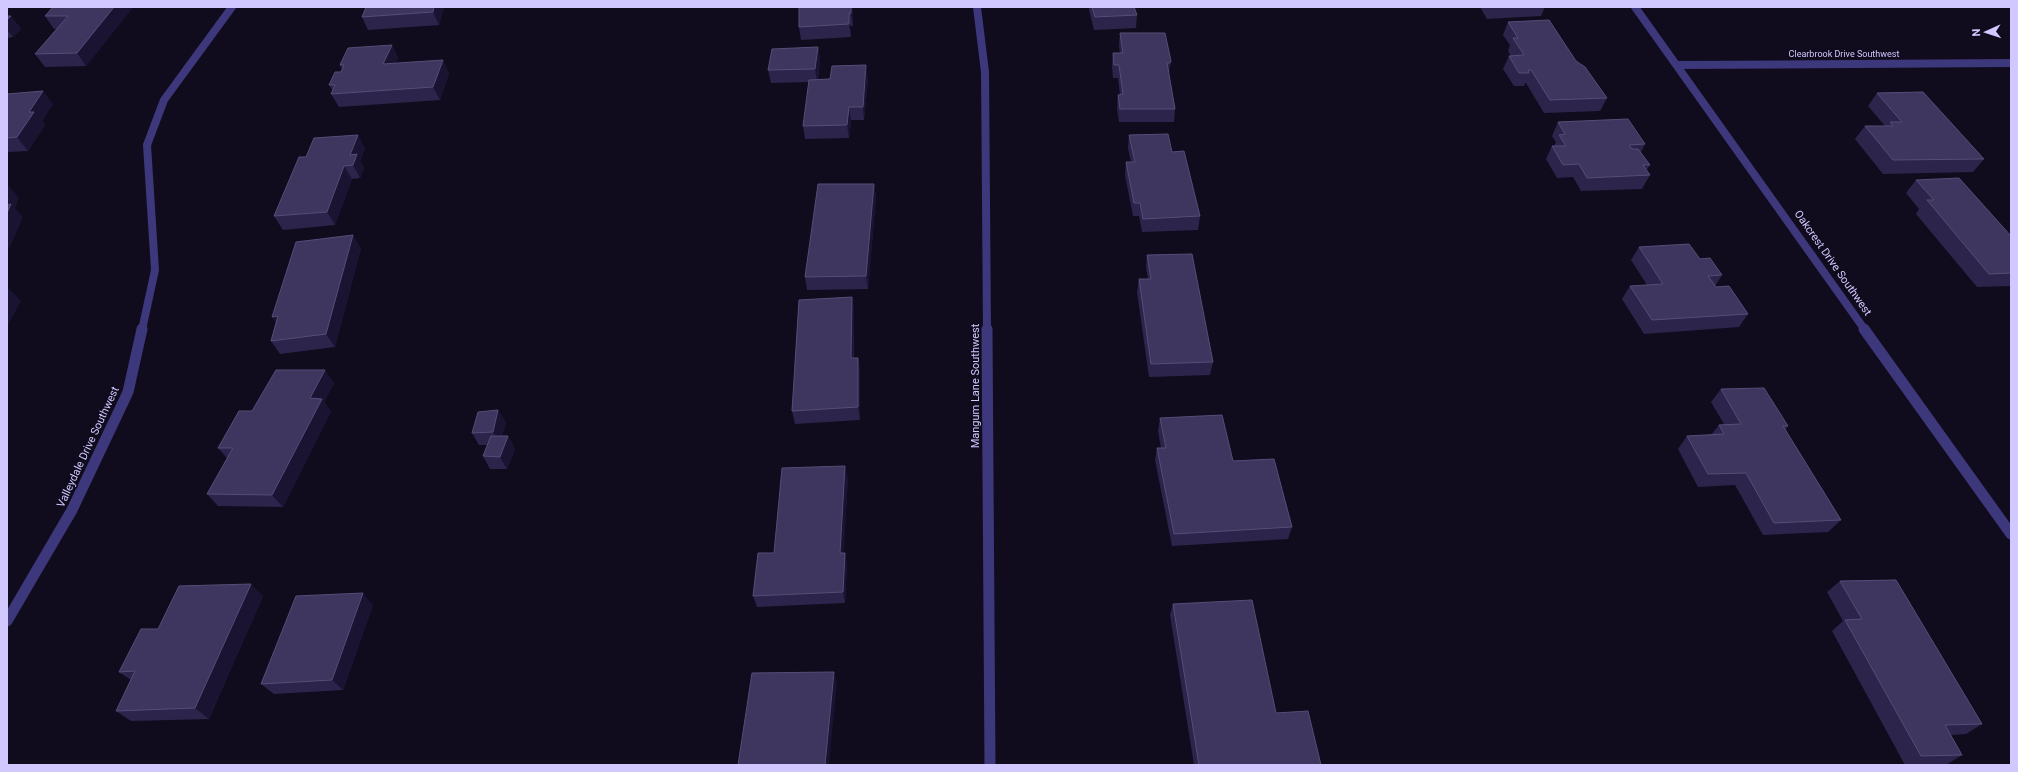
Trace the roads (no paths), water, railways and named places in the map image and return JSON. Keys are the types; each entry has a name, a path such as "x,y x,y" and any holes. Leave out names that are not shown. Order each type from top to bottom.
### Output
{"street":[{"name":"Valleydale Drive Southwest","path":"7,621 72,510 128,392 155,270 147,146 164,100 232,7"},
{"name":"Mangum Lane Southwest","path":"977,7 985,72 990,765"},
{"name":"Oakcrest Drive Southwest","path":"1635,7 2011,534"},
{"name":"Clearbrook Drive Southwest","path":"1677,65 2011,63"}]}
